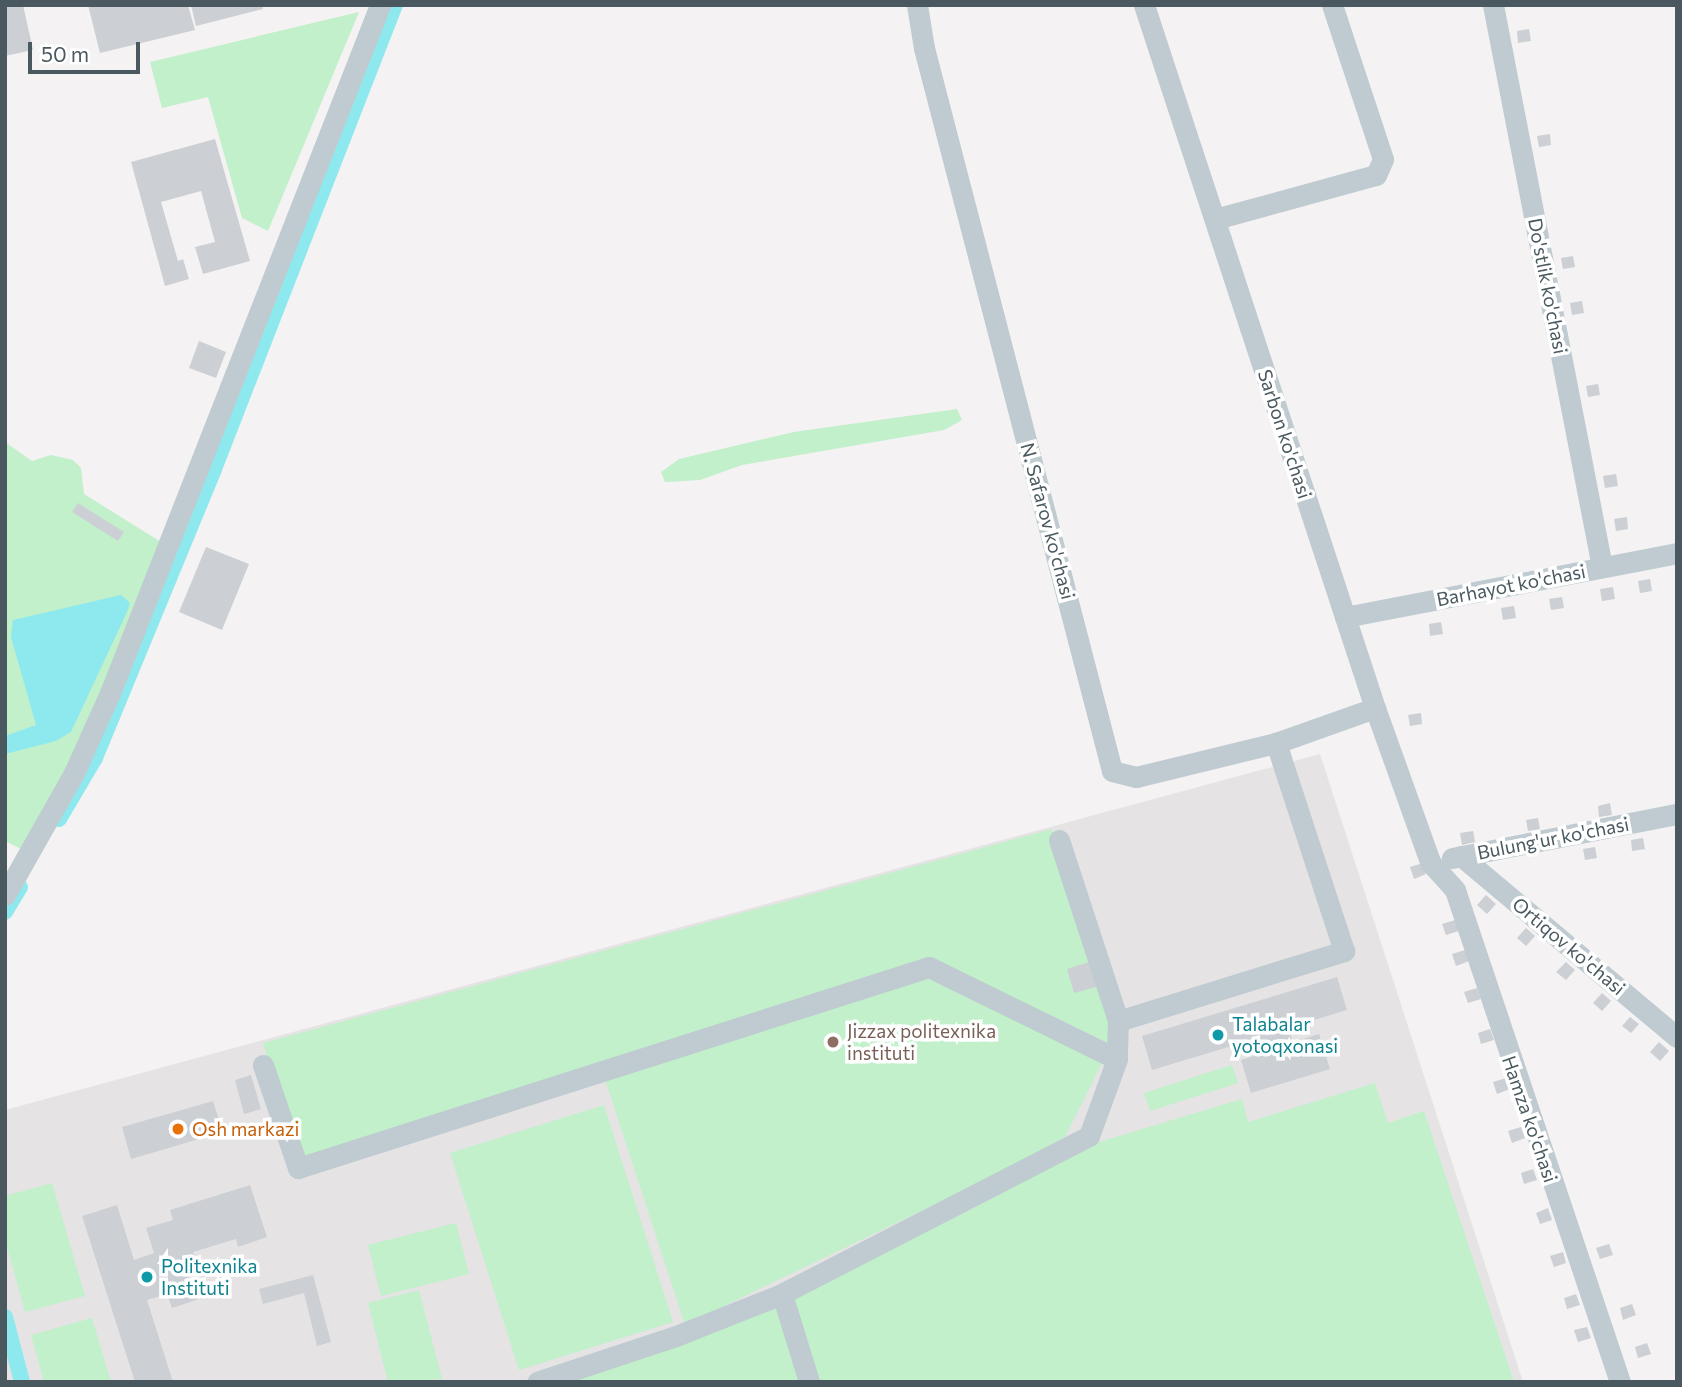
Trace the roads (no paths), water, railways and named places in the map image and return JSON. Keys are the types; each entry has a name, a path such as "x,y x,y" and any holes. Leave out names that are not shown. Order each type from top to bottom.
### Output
{"street":[{"path":"5,895 74,773 110,693 380,5"},
{"name":"N. Safarov ko'chasi","path":"916,5 924,48 1112,771 1136,777 1276,743 1375,708"},
{"name":"Sarbon ko'chasi","path":"1144,5 1375,708 1430,862"},
{"path":"1215,219 1376,175 1383,159 1332,5"},
{"name":"Do'stlik ko'chasi","path":"1493,5 1602,567"},
{"name":"Barhayot ko'chasi","path":"1345,617 1677,553"},
{"path":"1118,1021 1344,951 1276,743"},
{"name":"Bulung'ur ko'chasi","path":"1430,862 1677,814"},
{"path":"537,1382 676,1336 782,1294 1089,1136 1117,1059 1118,1021 1059,840"},
{"name":"Ortiqov ko'chasi","path":"1461,856 1672,1028"},
{"name":"Hamza ko'chasi","path":"1430,862 1455,890 1620,1382"},
{"path":"263,1065 298,1168 929,967 1117,1059"},
{"path":"782,1294 809,1382"}],"water":[{"path":"121,595 130,603 127,612 71,732 56,741 5,754 5,736 36,725 11,637 13,620"}],"waterway":[{"path":"59,819 95,758 214,469 395,5"},
{"path":"5,912 20,887"},
{"path":"5,1317 22,1382"}],"place":[{"name":"Talabalar yotoqxonasi","path":"1218,1035"},
{"name":"Jizzax politexnika instituti","path":"833,1042"},
{"name":"Osh markazi","path":"178,1129"},
{"name":"Politexnika Instituti","path":"147,1277"}]}
